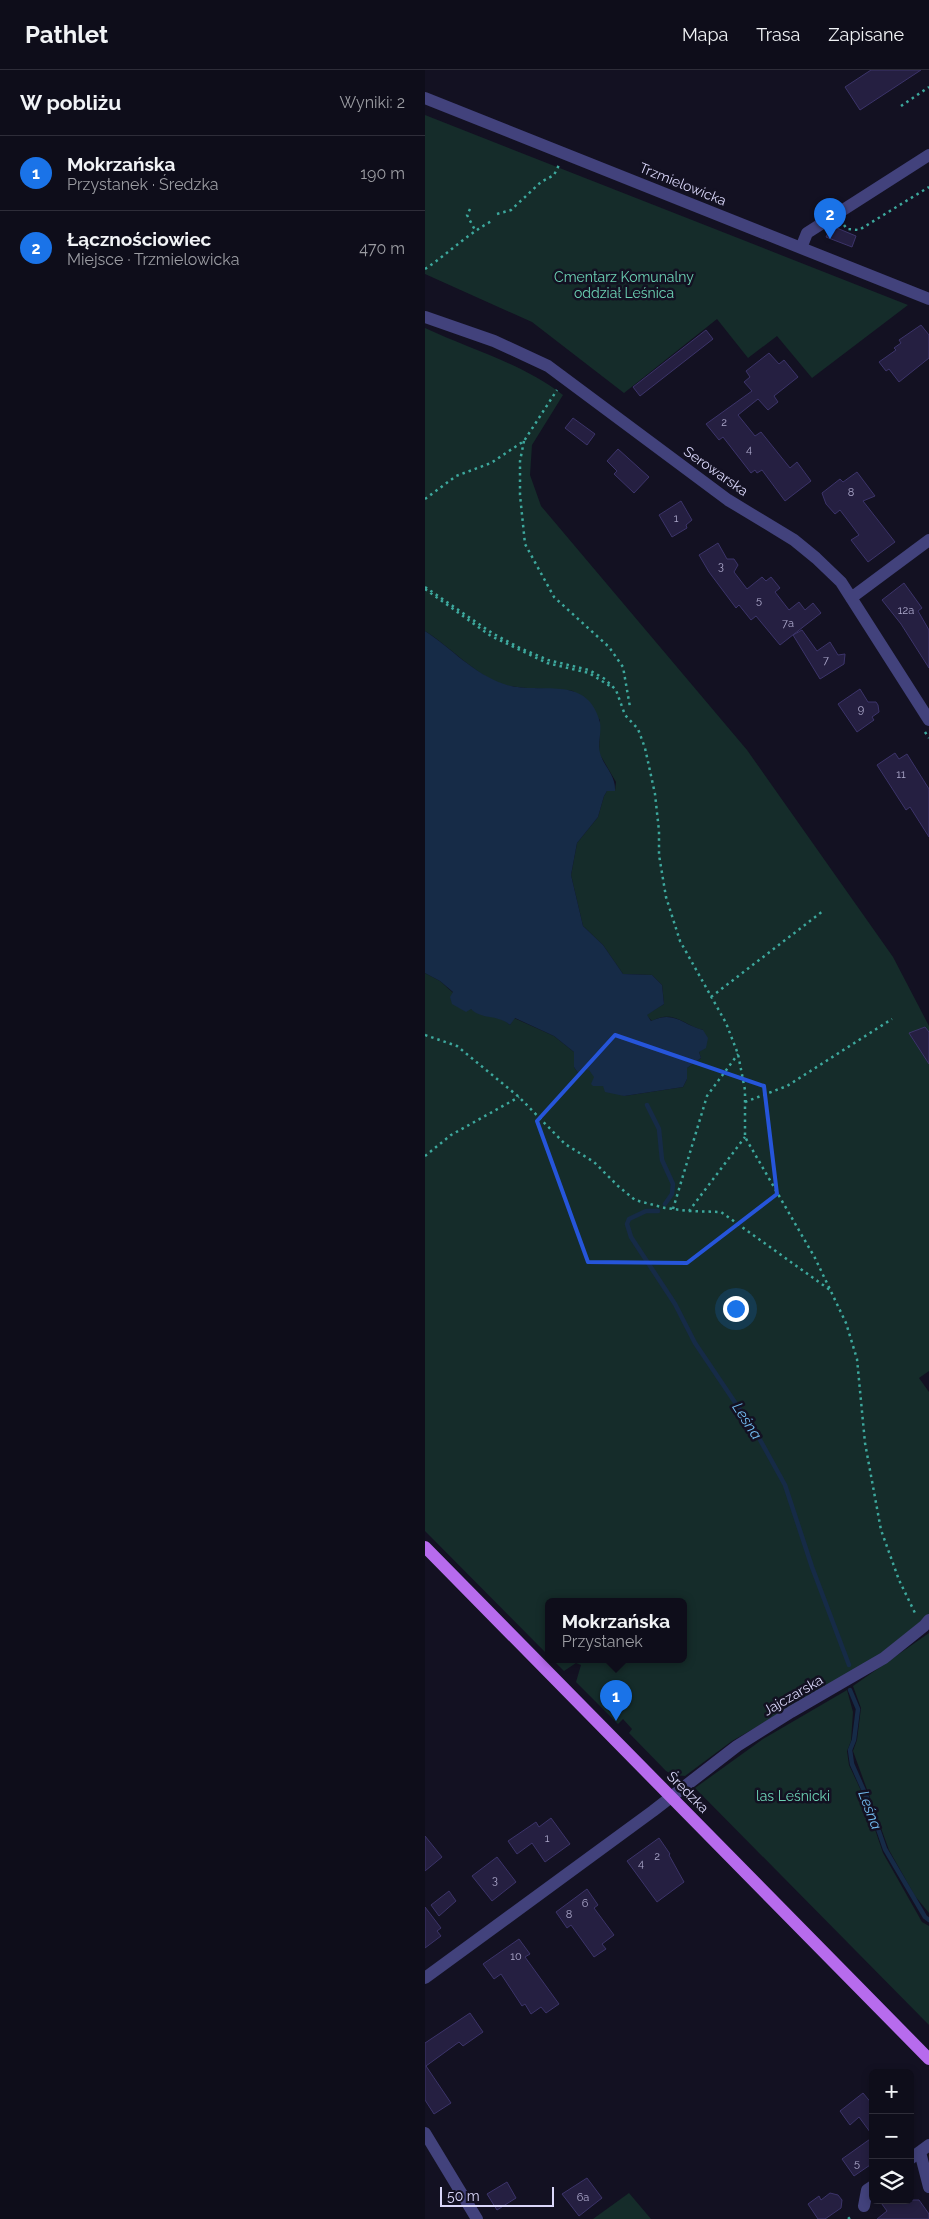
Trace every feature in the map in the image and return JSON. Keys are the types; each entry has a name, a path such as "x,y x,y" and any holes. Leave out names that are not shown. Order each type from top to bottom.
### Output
{"main road":[{"name":"Średzka","path":"425,1548 672,1796 929,2059"}],"street":[{"name":"Trzmielowicka","path":"425,98 929,299"},
{"path":"801,248 807,233 929,154"},
{"name":"Serowarska","path":"425,317 494,342 548,366 728,500 794,540 817,558 841,582 926,725"},
{"path":"851,598 929,540"},
{"name":"Jajczarska","path":"425,1978 737,1746 884,1658 926,1623"},
{"path":"425,2133 477,2219"},
{"path":"920,2152 929,2187"},
{"path":"864,2206 869,2191"}],"path":[{"path":"901,106 929,87"},
{"path":"497,214 511,210 541,182 554,175 564,153"},
{"path":"837,213 847,229 859,230 929,187"},
{"path":"470,209 467,214 475,230"},
{"path":"425,268 444,256 475,230 492,222"},
{"path":"565,393 558,388 524,441 520,461 520,495 525,544 554,597 609,646 623,667 629,706"},
{"path":"425,499 456,476 491,463 524,441"},
{"path":"425,588 491,636 547,663 589,673 616,690 625,715 638,729 645,748 655,794 659,832 659,855 666,897 680,942 726,1023 738,1054 745,1102 745,1137 815,1258 847,1323 857,1359 865,1443 881,1530 911,1608 926,1623"},
{"path":"622,707 627,696"},
{"path":"926,725 929,738"},
{"path":"711,997 823,911"},
{"path":"745,1102 787,1086 892,1019"},
{"path":"425,1034 457,1046 519,1097 565,1144 594,1162 635,1200 665,1208 721,1212 831,1291"},
{"path":"673,1209 707,1096 738,1054"},
{"path":"425,1156 451,1135 519,1097"},
{"path":"689,1210 745,1137"}],"highlighted area":[{"path":"615,1035 764,1086 777,1194 687,1263 588,1262 537,1121"}],"green space":[{"name":"Cmentarz Komunalny oddział Leśnica","path":"425,115 908,305 812,378 777,336 748,358 717,319 624,393 532,322 425,274"},
{"path":"425,328 530,374 563,395 532,445 530,475 541,506 747,750 893,957 929,1026 929,1371 919,1378 929,1392 929,1614 919,1626 882,1655 732,1741 685,1776 673,1775 666,1771 629,1733 632,1729 623,1719 618,1724 576,1682 581,1665 576,1663 687,1663 687,1598 545,1598 545,1652 425,1531 425,973 440,981 471,1009 504,1020 510,1025 514,1018 554,1036 574,1052 574,1067 578,1073 583,1069 589,1069 603,1086 624,1096 683,1087 687,1079 687,1068 701,1058 699,1052 703,1030 673,1017 652,1021 646,1015 664,1004 662,985 652,975 623,974 603,945 583,926 571,875 577,843 598,817 607,791 615,791 616,782 599,753 600,720 573,691 511,686 494,681 425,631"},
{"name":"las Leśnicki","path":"929,1633 929,1913 915,1896 889,1850 853,1751 857,1740 861,1708 853,1686"},
{"path":"556,1663 576,1663 564,1671"},
{"name":"las Leśnicki","path":"847,1690 853,1712 851,1741 847,1751 849,1765 864,1797 883,1853 922,1922 929,1926 929,2025 695,1788 763,1739"},
{"path":"629,2193 651,2219 593,2219"}],"water":[{"path":"425,631 493,680 517,687 571,691 583,696 592,705 600,723 600,753 614,780 615,791 607,791 598,817 577,843 571,875 583,926 603,945 623,974 652,975 662,985 664,1004 647,1015 651,1021 666,1017 672,1018 703,1030 708,1038 706,1048 699,1052 701,1058 687,1068 687,1079 683,1087 624,1096 605,1092 603,1086 593,1086 591,1084 594,1077 589,1070 583,1069 578,1073 574,1067 574,1052 554,1036 515,1018 510,1025 500,1019 480,1015 471,1009 466,1012 452,1004 450,997 453,992 440,981 425,973"}],"building":[{"path":"871,70 921,70 860,110 845,87"},
{"path":"832,226 856,236 852,247 826,237"},
{"path":"921,325 929,335 929,358 899,382 889,369 886,371 879,362 896,350 894,348 901,343 899,340"},
{"path":"706,330 713,339 640,396 633,387"},
{"path":"769,353 779,364 784,360 798,377 774,396 778,402 768,410 758,399 738,415 755,436 761,432 790,468 797,462 811,481 785,501 762,470 757,473 755,470 751,473 723,437 719,440 706,424 752,391 744,382 750,377 746,371"},
{"path":"573,418 595,434 587,445 565,428"},
{"path":"618,449 649,477 634,493 614,474 617,471 607,461"},
{"path":"857,472 875,496 863,501 895,542 868,562 851,540 859,535 840,510 835,514 826,504 822,493 840,479 843,482"},
{"path":"681,501 692,520 686,525 687,528 672,537 659,515"},
{"path":"718,543 727,559 734,559 738,565 734,572 747,589 762,577 766,581 771,577 780,588 775,592 789,610 799,602 805,610 813,603 821,613 780,645 756,616 751,620 739,605 736,608 709,572 699,555"},
{"path":"904,583 922,608 918,611 929,630 929,668 901,624 882,600"},
{"path":"802,630 817,651 830,642 838,655 845,654 844,664 820,679 793,635"},
{"path":"860,689 868,702 876,702 879,712 872,717 874,720 857,732 838,704"},
{"path":"895,753 899,759 907,754 929,789 929,837 910,807 906,810 877,765"},
{"path":"925,1027 929,1032 929,1064 909,1033"},
{"path":"551,1818 570,1844 545,1862 532,1843 517,1854 508,1841 536,1822 539,1827"},
{"path":"425,1836 442,1857 425,1871"},
{"path":"659,1838 670,1854 684,1882 657,1902 627,1861"},
{"path":"497,1857 516,1882 492,1901 472,1876"},
{"path":"587,1889 598,1905 594,1908 614,1935 602,1944 606,1949 594,1957 571,1925 567,1928 556,1912"},
{"path":"449,1891 456,1901 439,1916 431,1905"},
{"path":"425,1907 441,1928 437,1931 441,1936 425,1948"},
{"path":"519,1939 530,1954 525,1957 559,2004 546,2013 541,2007 531,2014 525,2004 522,2006 501,1974 494,1979 483,1964"},
{"path":"470,2013 483,2032 463,2046 459,2042 426,2066 451,2103 434,2114 425,2100 425,2043"},
{"path":"863,2093 869,2100 869,2131 859,2117 850,2125 840,2111"},
{"path":"869,2140 869,2166 854,2176 842,2159"},
{"path":"587,2178 602,2198 579,2216 562,2194"},
{"path":"507,2182 516,2198 497,2210 487,2194"},
{"path":"830,2193 838,2195 842,2200 841,2208 825,2219 818,2219 808,2204 819,2196 821,2200"},
{"path":"914,2200 919,2200 929,2214 929,2219 877,2219 887,2211 882,2204 914,2204"}],"waterway":[{"name":"Leśna","path":"647,1105 659,1129 662,1160 673,1184 672,1194 665,1204"},
{"name":"Leśna","path":"658,1211 646,1211 629,1219 627,1224 631,1237 675,1304 695,1343 759,1438 785,1485 812,1567 849,1665"},
{"name":"Leśna","path":"850,1690 858,1709 854,1740 850,1750 852,1764 868,1800 885,1849 925,1917 929,1920"}],"place":[{"name":"Łącznościowiec","path":"830,239"},
{"name":"Mokrzańska","path":"616,1721"}]}
